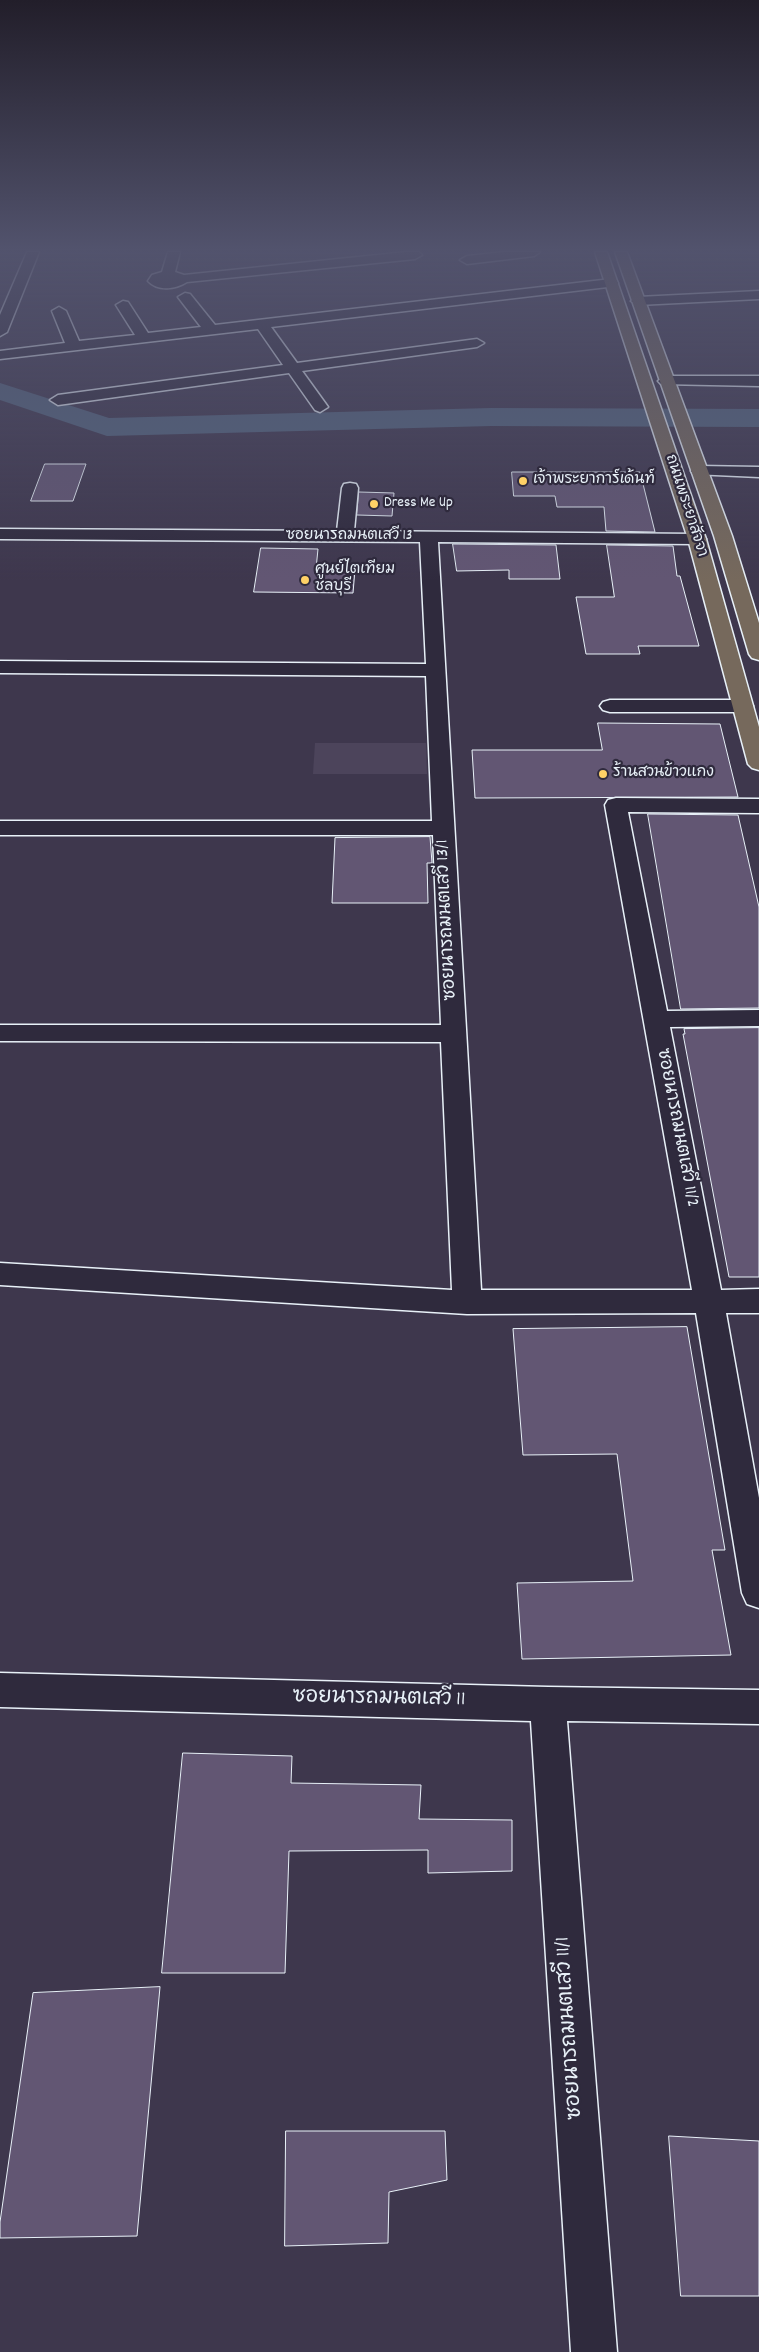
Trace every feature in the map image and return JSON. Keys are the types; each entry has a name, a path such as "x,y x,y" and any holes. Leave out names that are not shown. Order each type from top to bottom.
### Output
{"main road":[{"name":"ถนนพระยาสัจจา","path":"637,362 697,539 759,764"},
{"name":"ถนนพระยาสัจจา","path":"659,362 723,536 759,654"}],"street":[{"path":"289,362 320,407"},
{"path":"58,400 339,362"},
{"path":"666,381 759,381"},
{"path":"702,478 759,472"},
{"path":"702,478 759,487"},
{"path":"345,538 350,488"},
{"name":"ซอยนารถมนตเสวี 13","path":"0,534 345,538 697,539"},
{"name":"ซอยนารถมนตเสวี 13/1","path":"429,538 467,1302"},
{"path":"0,667 436,670"},
{"path":"610,706 743,706"},
{"name":"ซอยนารถมนตเสวี 11/2","path":"759,806 616,805 709,1302 759,1593"},
{"path":"0,828 444,828"},
{"path":"656,1019 759,1018"},
{"path":"0,1033 454,1034"},
{"path":"0,1274 467,1302 759,1301"},
{"name":"ซอยนารถมนตเสวี 11","path":"0,1690 548,1704 759,1707"},
{"name":"ซอยนารถมนตเสวี 11/1","path":"548,1704 594,2352"}],"shaded area":[{"path":"315,743 426,743 427,774 313,774"}],"building":[{"path":"45,464 86,464 73,501 31,501"},
{"path":"512,472 640,472 655,532 606,531 604,507 557,507 555,496 514,496"},
{"name":"Dress Me Up","path":"359,492 394,493 392,516 357,515"},
{"path":"453,544 556,545 560,579 509,579 509,570 457,571"},
{"path":"607,545 673,546 677,576 680,576 699,646 638,646 640,654 586,654 576,597 614,597"},
{"name":"ศูนย์ไตเทียม ชลบุรี","path":"261,548 318,549 316,569 355,569 353,593 254,592"},
{"name":"ร้านสวนข้าวแกง","path":"598,723 720,724 738,797 475,798 472,750 602,750"},
{"path":"648,814 738,815 759,907 759,1008 681,1009"},
{"path":"430,837 432,863 427,863 428,903 332,903 335,838"},
{"path":"759,1028 759,1277 729,1277 683,1034 685,1034 684,1029"},
{"path":"687,1327 725,1550 712,1550 731,1655 522,1659 517,1583 633,1581 617,1454 523,1455 513,1329"},
{"path":"183,1753 292,1756 291,1783 421,1785 419,1819 512,1820 512,1871 428,1873 428,1850 289,1851 285,1973 162,1973"},
{"path":"160,1987 137,2236 0,2238 0,2222 33,1993"},
{"path":"286,2131 445,2131 447,2180 389,2192 388,2243 285,2246"},
{"path":"669,2136 759,2141 759,2296 681,2296"}],"waterway":[{"path":"0,391 107,427 491,417 759,418"}],"place":[{"name":"เจ้าพระยาการ์เด้นท์","path":"523,481"},
{"name":"Dress Me Up","path":"374,504"},
{"name":"ศูนย์ไตเทียม ชลบุรี","path":"305,580"},
{"name":"ร้านสวนข้าวแกง","path":"603,774"}]}
